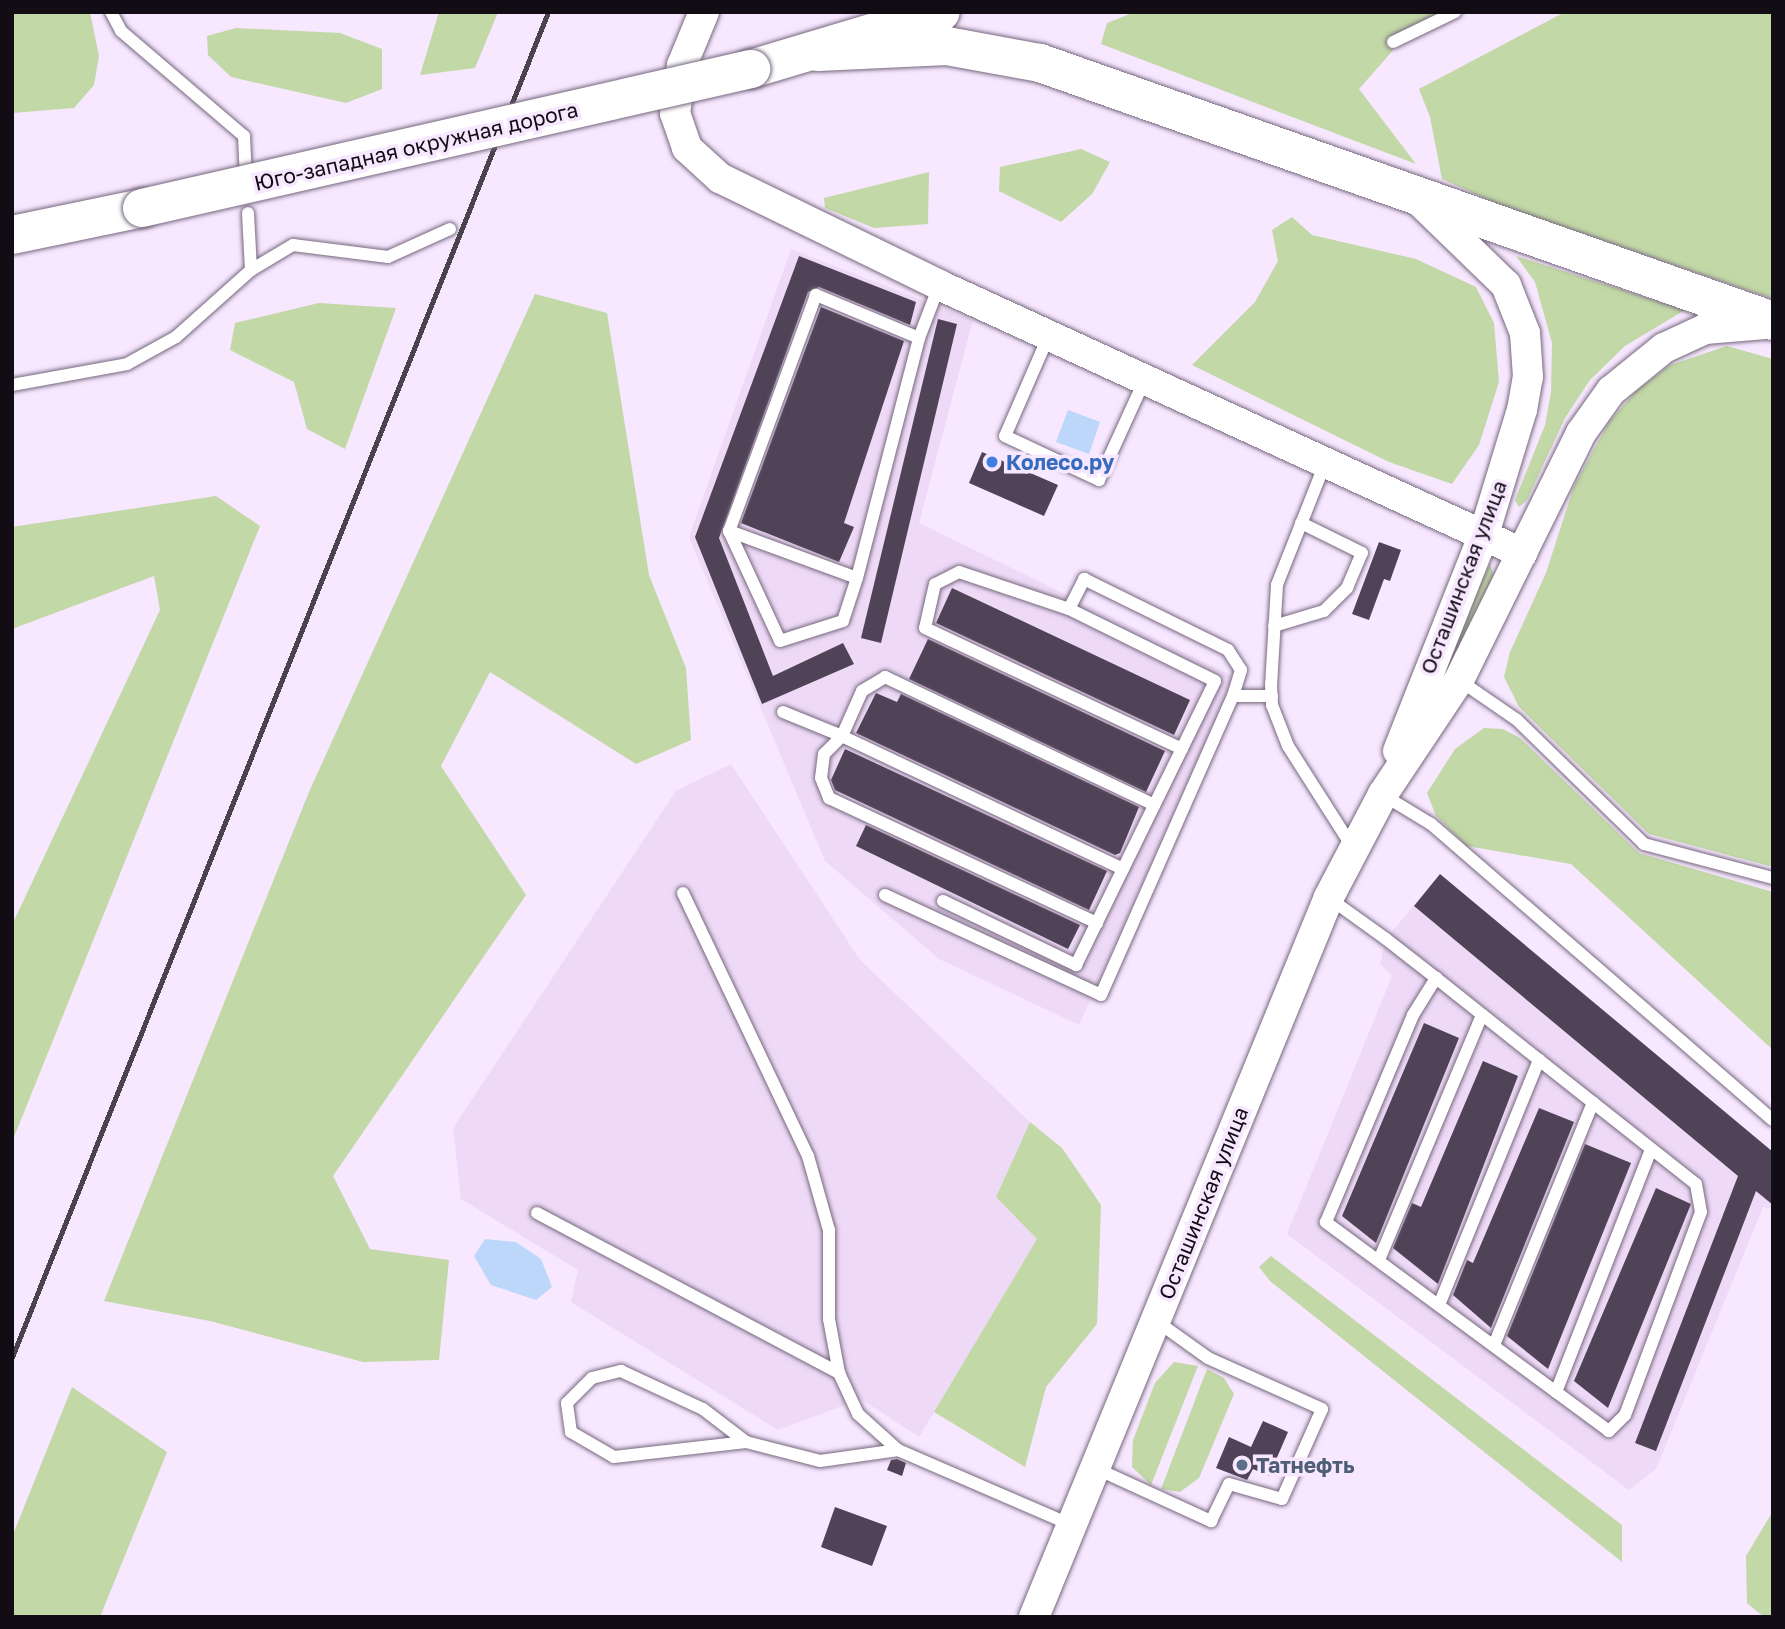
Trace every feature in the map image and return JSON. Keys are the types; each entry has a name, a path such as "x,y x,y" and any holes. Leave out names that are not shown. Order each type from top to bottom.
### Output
{"highway":[{"path":"818,52 941,12"},
{"path":"818,52 947,46 1040,64 1409,191 1525,237 1773,323"},
{"name":"Юго-западная окружная дорога","path":"12,235 142,208 818,52"}],"street":[{"path":"704,12 682,65 675,97 678,131 702,165 793,216 1326,460 1522,553"},
{"name":"Осташинская улица","path":"1383,794 1430,664 1484,534 1522,410 1528,377 1525,333 1506,285 1409,191"},
{"name":"Осташинская улица","path":"1034,1617 1329,897 1383,794 1459,680 1581,433 1629,374 1664,348 1705,329 1773,323"},
{"path":"1430,664 1459,680"}],"lane":[{"path":"111,12 121,31 244,136 247,191"},
{"path":"1393,42 1455,12"},
{"path":"248,212 251,270"},
{"path":"12,385 127,364 176,337 251,270 293,245 388,257 450,229"},
{"path":"919,338 816,295 729,531 780,641 843,621 857,578 919,338 939,285"},
{"path":"1049,335 1005,436 1099,481 1145,379"},
{"path":"1326,460 1277,585 1272,696 1288,746 1353,848"},
{"path":"1274,626 1324,611 1346,589 1362,553 1301,523"},
{"path":"729,531 857,578"},
{"path":"943,901 1076,965 1097,923 1154,805 1182,749 1215,681 1069,609 959,572 935,584 925,628 1182,749"},
{"path":"885,895 1101,995 1233,696 1241,670 1228,650 1084,579 1069,609"},
{"path":"1097,923 829,797 821,778 824,754 842,736 862,691 886,677 1154,805"},
{"path":"1459,680 1517,720 1644,844 1773,878"},
{"path":"1233,696 1272,696"},
{"path":"783,712 842,736 1123,869"},
{"path":"1383,794 1448,839 1773,1120"},
{"path":"683,893 808,1156 829,1230 829,1319 839,1373 858,1414 898,1450 1071,1525"},
{"path":"1329,897 1436,978 1696,1184 1701,1212 1625,1415 1609,1431 1326,1222 1413,1015 1436,978"},
{"path":"1378,1260 1482,1015"},
{"path":"1439,1305 1539,1060"},
{"path":"1494,1345 1593,1102"},
{"path":"1556,1392 1651,1149"},
{"path":"537,1213 839,1373"},
{"path":"1095,1468 1211,1521 1229,1484 1282,1499 1322,1409 1208,1358 1155,1320"},
{"path":"746,1442 703,1409 621,1371 592,1378 567,1403 571,1432 614,1457 746,1442 820,1461 898,1450"}],"shaded area":[{"path":"791,249 973,320 919,523 1235,677 1079,1025 939,959 825,861 689,537"},
{"path":"731,764 860,960 1030,1122 996,1197 1037,1239 919,1437 861,1399 778,1430 571,1302 578,1270 461,1199 453,1128 676,791"},
{"path":"1440,874 1773,1152 1773,1209 1763,1207 1656,1469 1629,1490 1287,1234 1392,976 1380,964 1386,939"}],"green space":[{"path":"12,12 90,12 99,56 94,85 74,108 12,113"},
{"path":"439,12 498,12 475,68 420,75"},
{"path":"1135,12 1464,12 1402,40 1359,89 1416,164 1101,44 1107,23"},
{"path":"1565,12 1773,12 1773,299 1500,205 1442,179 1430,117 1419,89"},
{"path":"236,28 340,33 382,49 382,89 346,103 231,77 208,55 207,36"},
{"path":"1081,149 1110,162 1092,194 1061,222 999,191 1000,167"},
{"path":"929,172 928,224 874,228 825,208 824,198"},
{"path":"1292,217 1312,235 1416,259 1476,287 1494,323 1499,382 1479,445 1452,484 1389,462 1192,365 1255,302 1278,261 1272,230"},
{"path":"1516,256 1685,310 1625,346 1590,380 1565,418 1527,500 1519,507 1515,500 1545,425 1551,392 1552,343 1535,282"},
{"path":"535,294 607,313 649,575 686,668 691,740 636,764 490,672 441,766 526,895 333,1176 370,1249 449,1260 439,1360 363,1362 210,1321 104,1301 309,792"},
{"path":"319,303 396,308 345,449 307,429 294,382 230,350 235,323"},
{"path":"1727,346 1773,359 1773,867 1649,834 1519,707 1504,677 1510,652 1546,573 1574,486 1609,422 1636,391 1670,365"},
{"path":"216,496 260,526 12,1142 12,925 160,610 154,576 12,629 12,527"},
{"path":"1490,564 1494,576 1461,647 1455,648 1452,644"},
{"path":"1484,728 1503,729 1520,738 1639,853 1773,892 1773,1050 1571,864 1467,846 1436,816 1427,793 1455,749"},
{"path":"1030,1122 1062,1148 1101,1205 1097,1324 1046,1387 1025,1467 934,1412 1037,1239 996,1197"},
{"path":"1271,1256 1622,1525 1622,1562 1270,1281 1259,1267"},
{"path":"1174,1362 1198,1366 1151,1485 1132,1467 1133,1440 1155,1383"},
{"path":"1207,1369 1224,1378 1234,1394 1199,1478 1180,1492 1161,1489"},
{"path":"72,1387 167,1452 100,1617 12,1617 12,1537"},
{"path":"1773,1511 1773,1617 1764,1617 1747,1603 1746,1556"}],"water":[{"path":"1068,410 1100,422 1089,454 1056,442"},
{"path":"485,1239 516,1242 541,1259 552,1287 536,1300 491,1285 474,1256"}],"building":[{"path":"799,256 916,302 910,325 819,287 808,292 719,538 773,676 843,643 854,664 762,704 695,537"},
{"path":"821,307 904,341 844,523 854,527 839,562 741,523"},
{"path":"938,319 957,324 881,643 861,638"},
{"path":"982,452 1058,485 1044,516 969,483"},
{"path":"1379,542 1401,550 1390,581 1384,579 1369,620 1352,614"},
{"path":"952,588 1190,700 1174,735 936,623"},
{"path":"928,639 1165,751 1146,792 909,679"},
{"path":"876,693 897,702 901,694 1139,807 1120,853 1115,855 856,733"},
{"path":"845,749 1107,871 1089,910 835,790 831,780"},
{"path":"866,825 1080,925 1068,949 856,846"},
{"path":"1440,874 1773,1152 1773,1205 1756,1191 1656,1451 1635,1443 1738,1176 1414,906"},
{"path":"1424,1023 1459,1038 1376,1243 1342,1216"},
{"path":"1483,1061 1518,1076 1438,1284 1393,1248 1412,1203 1421,1207"},
{"path":"1539,1108 1574,1122 1491,1328 1453,1295 1467,1260 1473,1263"},
{"path":"1585,1144 1631,1163 1548,1369 1507,1336"},
{"path":"1656,1188 1691,1204 1608,1408 1574,1381"},
{"path":"1263,1421 1288,1432 1269,1476 1253,1469 1247,1480 1216,1468 1229,1437 1251,1447"},
{"path":"897,1459 906,1463 902,1476 887,1470 891,1460"},
{"path":"835,1507 887,1526 872,1566 821,1547"}],"railway":[{"path":"12,1357 548,12"}],"place":[{"name":"Колесо.ру","path":"992,462"},
{"name":"Татнефть","path":"1242,1465"}]}
